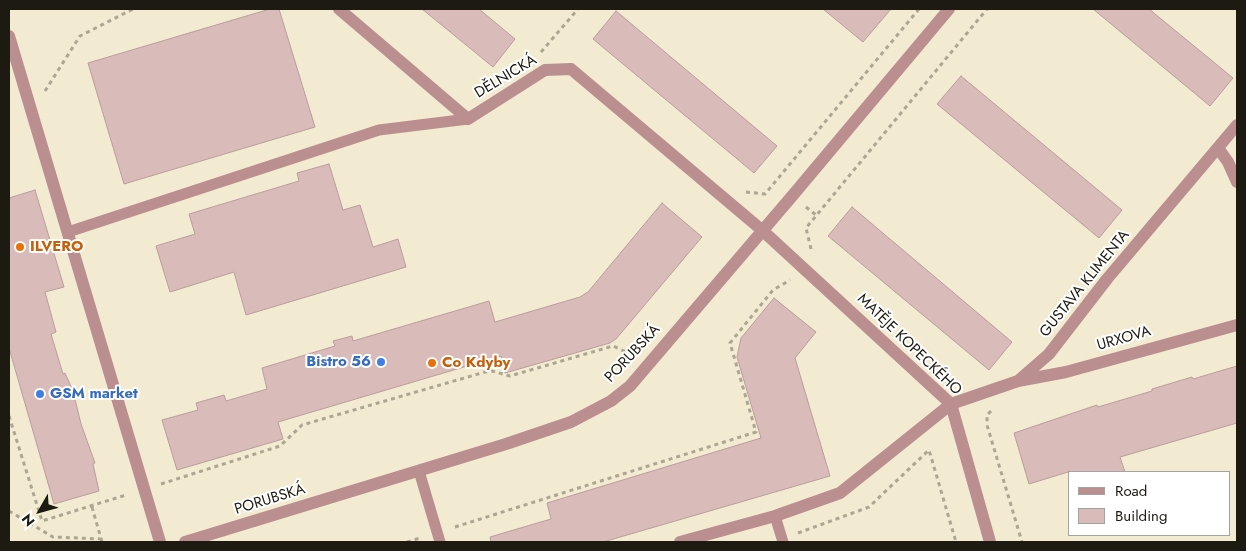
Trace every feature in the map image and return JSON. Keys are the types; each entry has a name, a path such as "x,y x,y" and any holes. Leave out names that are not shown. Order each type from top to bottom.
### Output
{"street":[{"name":"DĚLNICKÁ","path":"339,9 468,119 545,70 571,69 763,231"},
{"name":"PORUBSKÁ","path":"185,542 419,471 571,422 611,400 630,386 949,9"},
{"path":"9,36 160,542"},
{"name":"GUSTAVA KLIMENTA","path":"680,542 775,516 840,493 951,404 1018,381 1049,354 1108,279 1237,125"},
{"path":"1218,148 1228,162 1237,182"},
{"name":"MATĚJE KOPECKÉHO","path":"763,231 951,404 990,542"},
{"name":"URXOVA","path":"1018,381 1066,372 1237,325"}],"lane":[{"path":"68,232 379,130 468,119"},
{"path":"419,471 439,537"},
{"path":"775,516 782,540"}],"path":[{"path":"32,113 80,36 133,9"},
{"path":"540,52 578,9"},
{"path":"732,205 744,192 765,194 919,9"},
{"path":"439,537 756,432 730,343 773,290 789,281 812,253 806,228 986,9"},
{"path":"9,416 42,521 92,507 280,446 302,425 485,372 492,371 510,376 613,346 624,351 637,352"},
{"path":"993,409 987,415 988,425 1022,542"},
{"path":"782,540 869,507 929,450 956,542"},
{"path":"9,511 53,537 101,541 92,507"}],"building":[{"path":"270,9 279,9 315,127 124,184 88,63"},
{"path":"422,9 479,9 515,39 493,67"},
{"path":"823,9 891,9 863,42"},
{"path":"1093,9 1149,9 1233,78 1210,106"},
{"path":"616,11 777,146 754,173 593,39"},
{"path":"961,76 1122,210 1099,238 937,104"},
{"path":"329,164 343,210 360,205 373,247 398,239 406,267 246,315 234,272 170,292 156,246 195,234 189,214 299,181 297,173"},
{"path":"35,190 64,287 45,292 56,332 51,334 63,374 65,373 73,391 81,424 95,463 93,464 99,491 54,504 9,348 9,198"},
{"path":"662,203 702,237 616,339 610,343 505,373 501,356 278,422 283,439 177,470 162,420 198,410 196,403 224,395 226,401 267,389 262,368 335,346 333,341 352,336 353,341 489,301 495,322 580,297 588,292"},
{"path":"852,207 1012,342 989,370 828,236"},
{"path":"774,298 816,332 795,358 830,476 603,542 491,542 490,537 551,519 547,503 761,438 737,357 741,338"},
{"path":"1237,366 1237,423 1120,457 1125,471 1068,471 1029,484 1014,433 1097,405 1098,407 1192,377 1193,379"}],"place":[{"name":"ILVERO","path":"20,247"},
{"name":"Bistro 56","path":"381,362"},
{"name":"Co Kdyby","path":"432,363"},
{"name":"GSM market","path":"40,394"}]}
